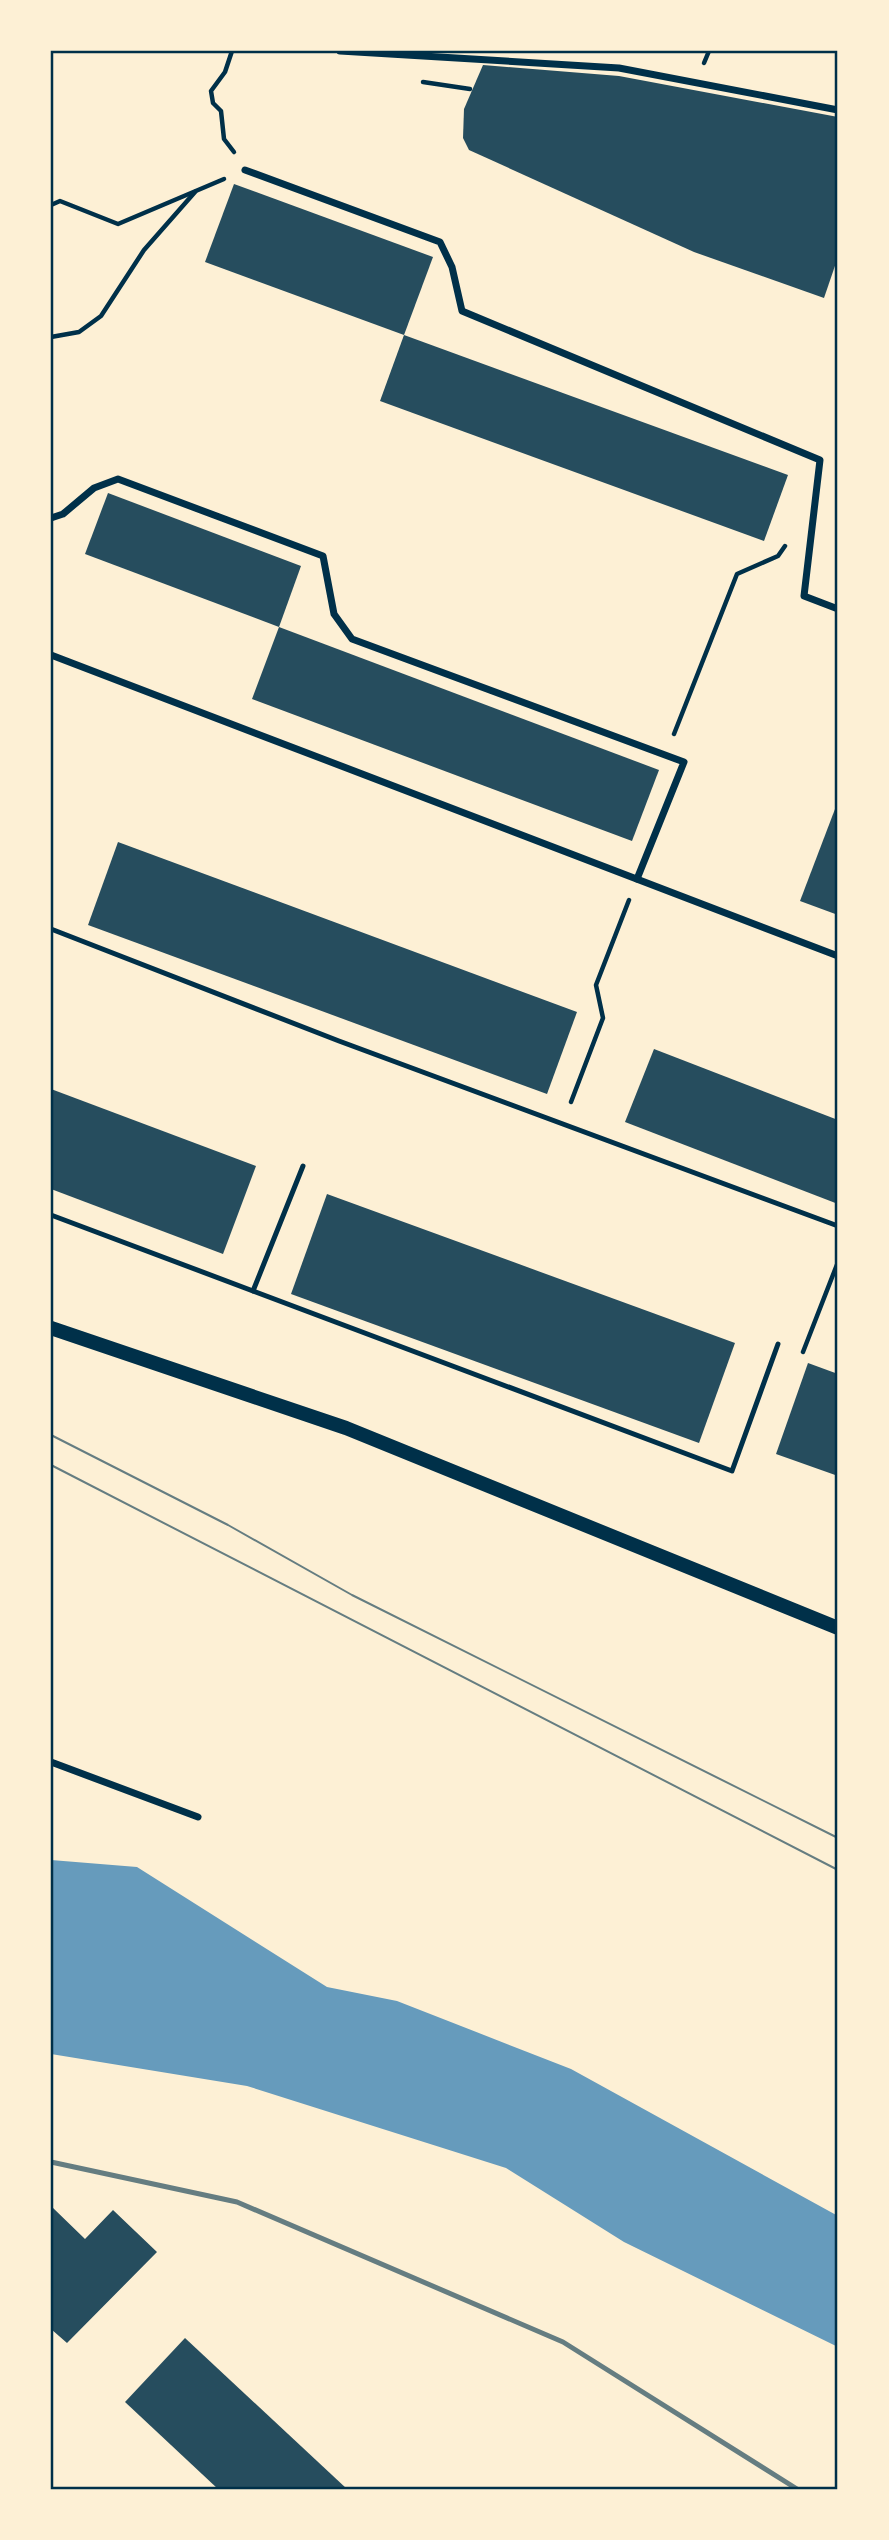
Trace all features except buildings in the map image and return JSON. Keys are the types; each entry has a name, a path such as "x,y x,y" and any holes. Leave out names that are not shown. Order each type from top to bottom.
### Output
{"main road":[{"path":"51,1328 346,1428 838,1628"}],"street":[{"path":"340,51 619,68 838,110"},
{"path":"245,170 440,242 452,267 462,311 820,460 804,596 838,609"},
{"path":"51,518 63,514 94,488 118,479 323,556 334,614 352,639 684,762 637,880"},
{"path":"51,655 838,956"},
{"path":"51,1762 198,1817"}],"lane":[{"path":"51,929 339,1041 838,1226"},
{"path":"253,1291 303,1166"},
{"path":"51,1216 732,1471 778,1344"}],"path":[{"path":"51,205 60,201 118,224 245,170 224,139 221,111 213,103 211,91 225,72 232,51"},
{"path":"51,337 79,332 101,316 144,250 195,191"},
{"path":"684,708 737,574 778,556 815,510"},
{"path":"563,1122 603,1018 596,985 637,880"},
{"path":"803,1352 838,1262"}],"water":[{"path":"51,1860 137,1867 327,1987 397,2001 571,2069 838,2216 838,2347 624,2242 506,2168 247,2086 51,2054"}],"tram line":[{"path":"51,1435 228,1525 352,1595 838,1838"},
{"path":"51,1465 838,1870"}],"railway":[{"path":"51,2162 237,2202 563,2342 797,2489"}]}
